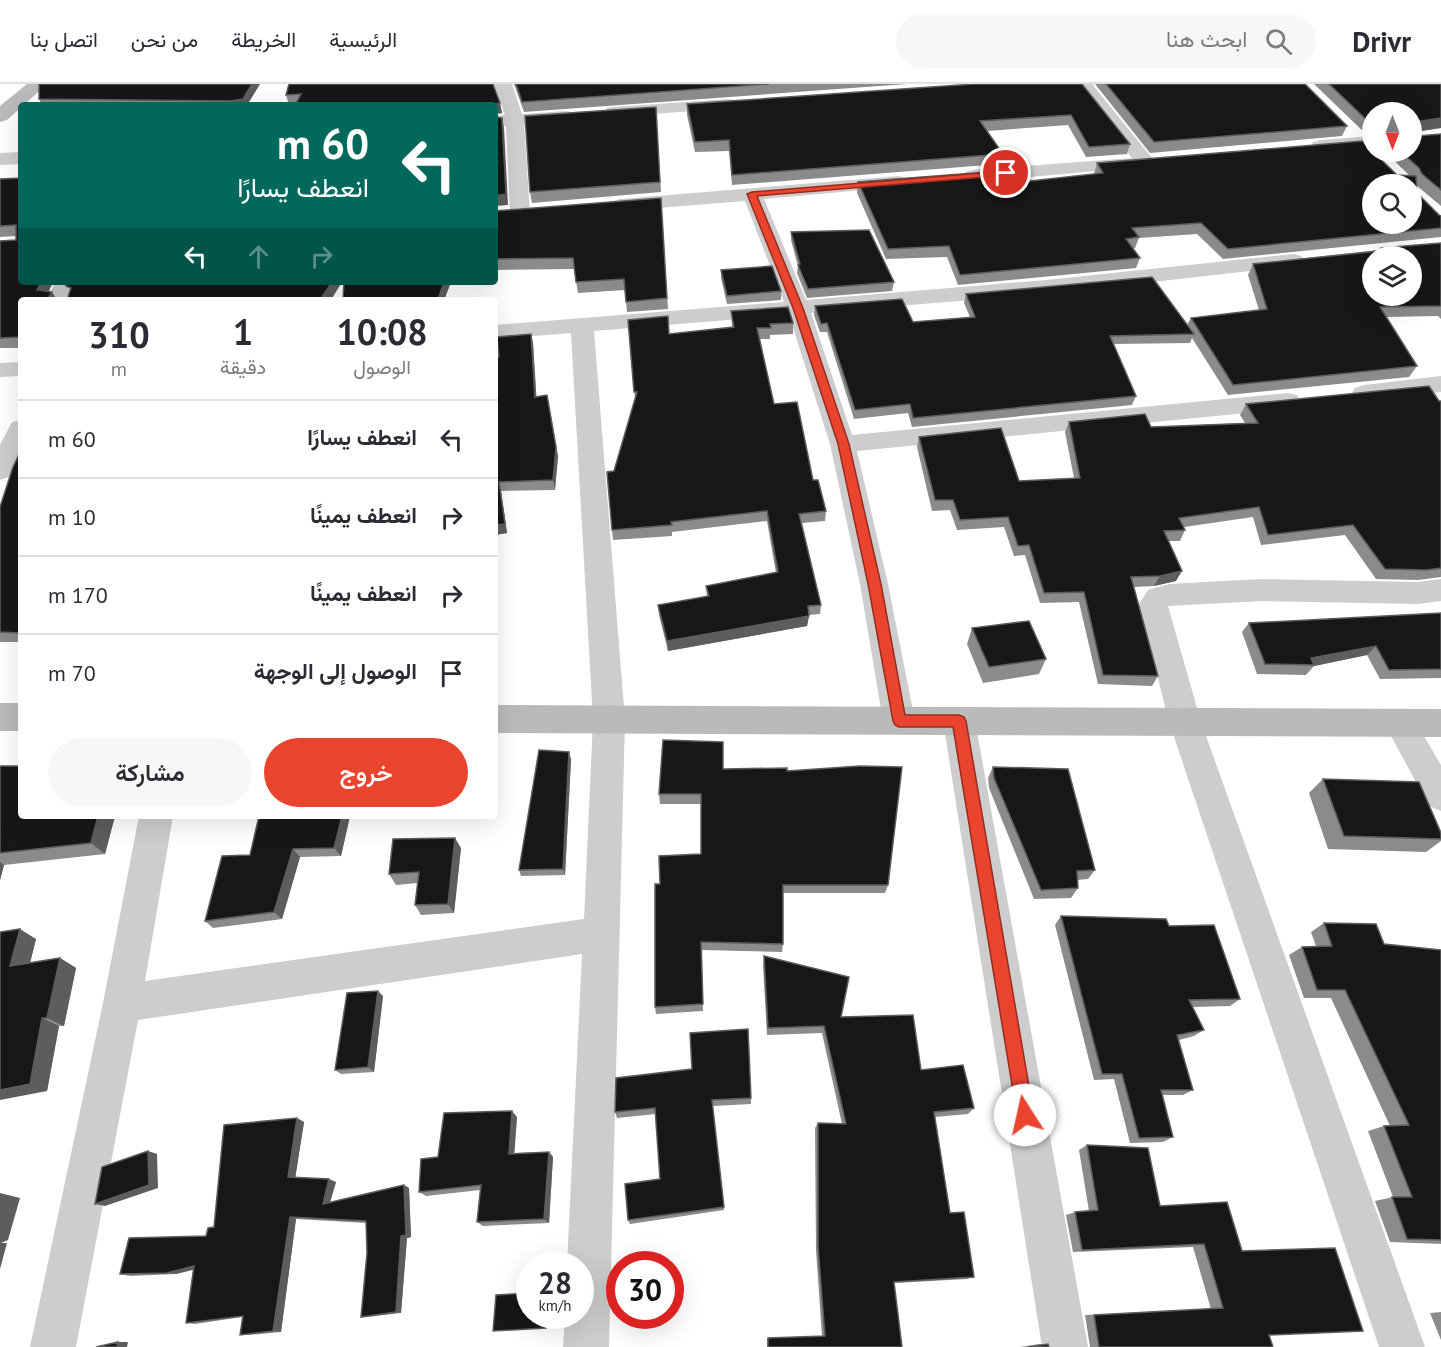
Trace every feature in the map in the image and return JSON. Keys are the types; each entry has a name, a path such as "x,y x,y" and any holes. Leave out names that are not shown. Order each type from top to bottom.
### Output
{"street":[{"path":"0,116 38,84"},
{"path":"503,84 515,119 512,213 543,211"},
{"path":"1083,84 1145,162"},
{"path":"498,121 751,103"},
{"path":"1343,126 1362,141"},
{"path":"1303,148 1362,147"},
{"path":"0,159 18,158"},
{"path":"954,178 1167,160"},
{"path":"601,206 918,181"},
{"path":"752,194 798,308 843,444 874,584 899,721"},
{"path":"498,332 1046,287 1310,258"},
{"path":"582,326 609,720 586,1347"},
{"path":"0,370 18,369"},
{"path":"843,444 1441,384"},
{"path":"0,469 18,434"},
{"path":"1402,1347 1185,722 1153,604 1158,598 1169,595 1261,590 1409,593 1441,590"},
{"path":"0,717 18,717"},
{"path":"498,719 1441,723"},
{"path":"959,721 1065,1347"},
{"path":"1400,723 1441,796"},
{"path":"53,1347 122,1003 155,819"},
{"path":"122,1003 601,934"}],"building":[{"path":"39,84 252,84 243,99 231,101 39,99"},
{"path":"289,84 493,84 500,103 297,102 301,94 286,95"},
{"path":"516,84 769,84 522,102"},
{"path":"974,84 1082,84 1130,144 1089,147 1071,115 980,121 1003,154 732,175 729,140 695,142 687,104"},
{"path":"1106,84 1305,84 1347,126 1154,142"},
{"path":"1329,84 1441,84 1441,118 1422,121 1422,102 1362,102 1362,115"},
{"path":"656,107 660,182 530,192 525,116"},
{"path":"498,117 502,118 506,194 498,195"},
{"path":"1441,134 1441,190 1422,174 1412,162 1422,162 1422,136"},
{"path":"1362,141 1362,162 1384,162 1396,174 1362,174 1362,234 1380,234 1228,249 1201,223 1132,228 1139,237 1126,239 1140,258 960,275 949,246 888,249 858,182 1013,170 1021,182 1103,173 1097,163"},
{"path":"18,178 18,285 40,285 37,290 52,292 49,297 18,297 18,337 0,338 0,241 16,240 16,225 0,226 0,179"},
{"path":"661,198 667,298 626,302 624,279 576,282 573,258 498,259 498,211"},
{"path":"1422,198 1441,216 1441,228 1422,230"},
{"path":"869,230 894,282 808,289 798,265 800,264 791,232"},
{"path":"1441,243 1441,306 1380,307 1417,366 1233,385 1191,318 1267,309 1253,264 1362,253 1362,306 1422,306 1422,246 1405,246"},
{"path":"772,266 781,291 727,296 721,270"},
{"path":"1152,277 1194,334 1110,336 1136,396 913,418 910,404 855,410 827,323 821,324 815,306 902,299 913,322 975,317 966,294"},
{"path":"330,285 322,297 68,297 71,288 66,286"},
{"path":"344,285 443,285 439,297 343,297"},
{"path":"788,307 793,323 770,324 771,328 757,328 774,404 797,402 813,480 818,480 826,511 799,514 821,605 808,606 809,616 667,641 658,605 709,596 706,586 778,572 767,511 671,522 672,525 612,530 607,472 614,471 637,392 634,392 628,320 668,316 669,334 734,327 731,311"},
{"path":"531,334 535,397 547,395 556,447 553,480 499,482 505,524 498,525 499,357 498,337"},
{"path":"1429,386 1441,401 1441,568 1385,569 1353,525 1268,535 1259,507 1179,518 1185,530 1164,531 1182,571 1160,576 1131,577 1158,676 1103,675 1084,592 1044,593 1029,545 1018,546 1008,517 960,520 953,500 935,500 919,437 1001,428 1019,481 1080,478 1069,422 1145,414 1151,427 1258,423 1246,404"},
{"path":"18,456 18,633 0,632 0,507"},
{"path":"1441,613 1441,669 1389,670 1376,646 1311,658 1314,665 1265,664 1249,623"},
{"path":"1029,621 1046,659 989,667 972,628"},
{"path":"663,740 723,742 723,769 787,768 787,771 860,766 902,767 888,885 783,885 783,944 701,942 703,1004 655,1007 655,884 660,884 659,856 701,854 701,794 659,794"},
{"path":"539,750 569,752 563,869 519,870"},
{"path":"0,766 18,766 18,819 97,819 91,843 0,853"},
{"path":"993,767 1068,769 1095,870 1077,871 1078,888 1041,890 994,778"},
{"path":"1323,779 1419,782 1441,833 1441,839 1344,836"},
{"path":"258,819 341,819 334,848 293,849 274,912 205,921 222,856 250,855"},
{"path":"455,838 448,904 415,905 419,872 389,874 393,839"},
{"path":"1061,916 1166,919 1169,926 1214,925 1240,999 1189,1000 1204,1030 1177,1035 1193,1090 1161,1090 1173,1137 1139,1138 1122,1074 1102,1074"},
{"path":"1324,923 1376,924 1384,944 1441,950 1441,1240 1407,1239 1392,1197 1412,1197 1384,1126 1409,1125 1345,990 1317,990 1302,947 1332,946"},
{"path":"20,929 10,966 60,958 47,1018 42,1018 30,1084 0,1090 0,932"},
{"path":"764,956 849,977 841,1017 913,1015 921,1070 963,1065 974,1108 934,1112 950,1213 964,1212 974,1277 894,1282 902,1347 768,1347 768,1338 825,1336 818,1247 818,1123 846,1124 824,1026 768,1028"},
{"path":"378,991 368,1067 335,1070 347,993"},
{"path":"748,1029 751,1098 712,1100 724,1207 628,1220 625,1184 660,1179 655,1108 615,1112 616,1078 692,1069 690,1033"},
{"path":"512,1111 509,1154 549,1152 544,1219 477,1222 481,1185 419,1192 421,1159 438,1157 444,1113"},
{"path":"297,1118 288,1177 329,1179 323,1204 404,1185 406,1235 401,1236 396,1312 361,1317 367,1253 366,1221 290,1217 273,1331 240,1335 243,1316 186,1323 194,1266 167,1273 120,1274 129,1238 206,1236 208,1228 214,1227 224,1125"},
{"path":"1087,1145 1148,1148 1160,1206 1227,1202 1242,1251 1335,1248 1363,1331 1269,1335 1273,1347 1099,1347 1094,1315 1223,1308 1204,1244 1082,1250 1075,1212 1098,1210"},
{"path":"148,1151 149,1185 95,1204 102,1167"},
{"path":"516,1294 516,1329 528,1329 493,1331 496,1295"},
{"path":"118,1342 117,1347 96,1347"},
{"path":"1048,1344 1049,1347 1028,1347"}],"route":[{"path":"1006,173 752,194 798,308 843,444 874,584 899,721 959,721 1025,1115"}]}
